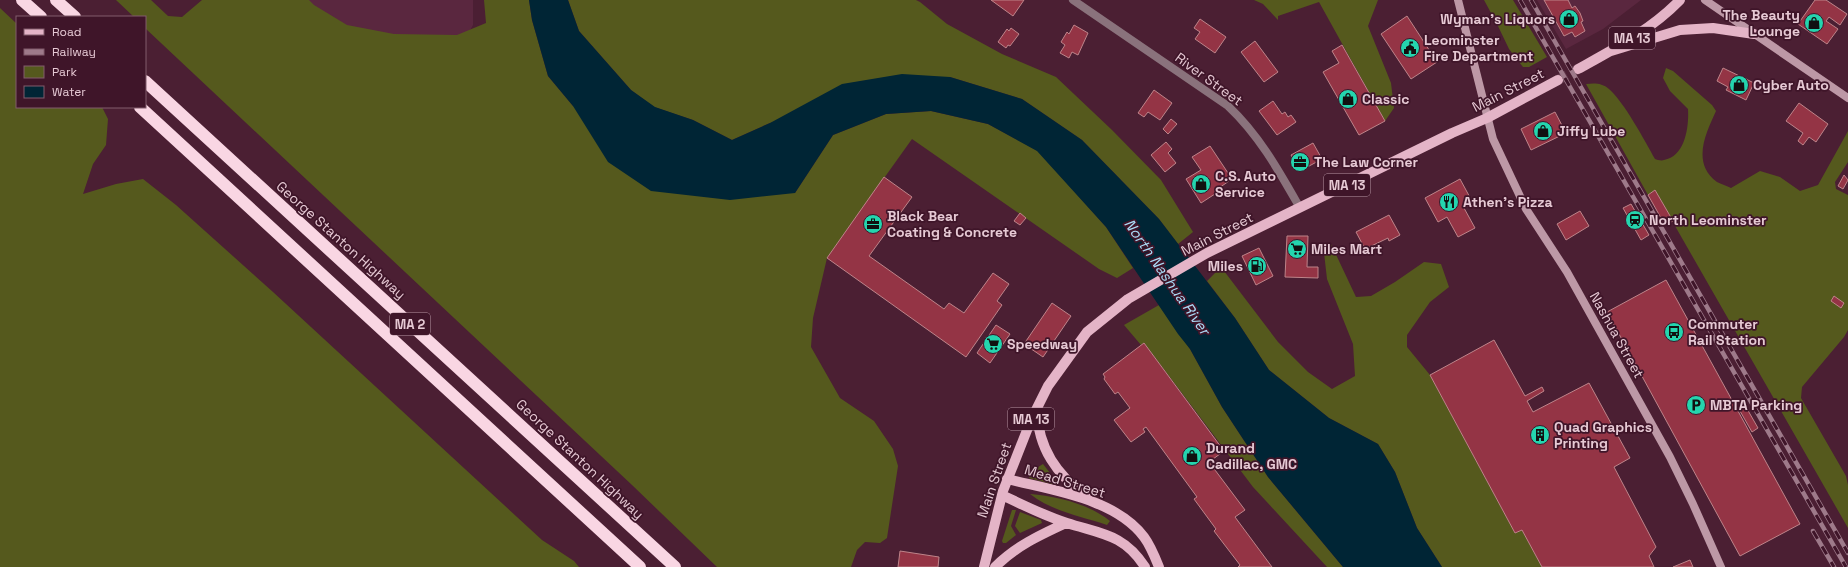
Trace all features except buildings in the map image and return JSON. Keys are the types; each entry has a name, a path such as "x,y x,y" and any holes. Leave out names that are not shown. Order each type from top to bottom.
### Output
{"highway":[{"path":"22,0 40,16"},
{"path":"56,0 74,16"},
{"name":"George Stanton Highway","path":"146,82 675,567"},
{"name":"MA 2","path":"141,108 640,567"}],"main road":[{"name":"Nashua Street","path":"1458,0 1493,139 1526,209 1567,272 1670,457 1721,567"},
{"name":"MA 13","path":"1578,69 1643,32 1667,13 1680,0"},
{"path":"1705,0 1848,98"},
{"path":"1611,51 1680,30 1713,28 1754,34"},
{"name":"Main Street","path":"984,567 1007,479 1036,408 1048,386 1087,332 1128,299 1207,253 1452,133 1487,118 1558,80"},
{"path":"1036,408 1037,420 1046,454 1074,488 1089,500"},
{"name":"Mead Street","path":"1007,479 1099,503 1128,522 1144,537 1159,567"},
{"path":"1002,495 1066,523 1105,533 1126,545 1145,567"},
{"path":"995,567 1008,555 1032,538 1066,523"}],"street":[{"name":"River Street","path":"1073,0 1233,110 1267,152 1300,208"}],"shaded area":[{"path":"306,0 473,0 473,25 463,44 426,45 323,22"},
{"path":"1537,0 1641,0 1603,29 1566,49"}],"green space":[{"path":"116,0 151,0 168,16 182,17 202,0 309,0 314,5 347,25 394,34 457,35 486,23 484,0 529,0 532,20 548,76 573,106 795,193 833,135 886,114 931,111 988,124 1038,151 1106,227 1133,268 1117,278 1099,269 912,139 827,258 813,318 811,347 840,398 874,421 893,449 898,466 887,538 880,543 865,542 857,550 851,567 717,567 632,485 146,29 146,16 133,16"},
{"path":"568,0 916,0 947,24 1002,54 1056,77 1112,130 1161,180 1193,232 1178,244 1159,219 1082,140 1022,99 950,77 770,123 732,140 693,120 654,107 631,90 579,31"},
{"path":"1254,0 1378,0 1368,26 1391,83 1394,108 1385,121 1319,2 1278,16 1278,20 1263,4"},
{"path":"1484,0 1513,0 1547,57 1529,67 1523,67 1509,49"},
{"path":"0,8 16,23 16,108 102,108 108,119 106,145 93,164 83,194 116,184 143,179 176,205 273,292 542,540 574,561 579,567 0,567"},
{"path":"1666,68 1673,71 1712,105 1716,111 1705,138 1703,148 1704,166 1717,182 1731,188 1760,171 1780,177 1800,191 1818,185 1848,131 1848,162 1835,182 1836,189 1848,195 1848,330 1844,337 1802,387 1801,398 1846,476 1848,485 1848,528 1655,191 1648,195 1586,84 1598,84 1609,89 1628,112 1655,159 1663,160 1677,153 1682,146 1688,123 1688,109 1670,91 1663,78"},
{"path":"1323,244 1331,244 1356,297 1371,296 1424,262 1441,264 1449,287 1430,302 1407,335 1407,347 1430,375 1515,533 1522,530 1542,567 1442,567 1417,528 1395,472 1378,444 1329,418 1269,370 1235,318 1207,281 1221,267 1278,342 1308,372 1332,389 1355,376 1353,344 1327,279"},
{"path":"1159,305 1190,349 1222,407 1268,477 1343,567 1327,567 1253,487 1144,343 1141,345 1124,325"},
{"path":"1043,464 1057,482 1056,485 1029,478 1030,472"},
{"path":"1030,494 1072,502 1102,515 1110,521 1107,525 1067,513 1048,505"},
{"path":"1012,510 1016,510 1011,526 1016,535 1006,543 1003,543 1002,541"},
{"path":"1020,512 1041,520 1042,523 1020,533 1015,526"}],"water":[{"name":"North Nashua River","path":"529,0 568,0 579,31 631,90 655,107 693,120 732,140 770,123 842,84 902,74 950,77 1022,99 1082,140 1159,219 1235,318 1269,370 1329,418 1378,444 1395,472 1417,528 1442,567 1343,567 1268,477 1222,407 1190,349 1178,334 1106,227 1037,151 988,124 931,111 886,114 833,135 795,193 730,200 651,191 608,162 573,106 548,76 532,20"}],"tunnel":[{"path":"1558,80 1578,69"}],"railway":[{"path":"1520,0 1846,567"},
{"path":"1531,0 1848,553"},
{"path":"1813,531 1834,567"}],"place":[{"name":"Wyman's Liquors","path":"1569,19"},
{"name":"The Beauty Lounge","path":"1814,23"},
{"name":"Leominster Fire Department","path":"1410,48"},
{"name":"Cyber Auto","path":"1739,85"},
{"name":"Classic","path":"1348,99"},
{"name":"Jiffy Lube","path":"1543,131"},
{"name":"The Law Corner","path":"1300,162"},
{"name":"C.S. Auto Service","path":"1201,184"},
{"name":"Athen's Pizza","path":"1449,202"},
{"name":"North Leominster","path":"1635,220"},
{"name":"Black Bear Coating & Concrete","path":"873,224"},
{"name":"Miles Mart","path":"1297,249"},
{"name":"Miles","path":"1257,266"},
{"name":"Commuter Rail Station","path":"1674,332"},
{"name":"Speedway","path":"993,344"},
{"name":"MBTA Parking","path":"1696,405"},
{"name":"Quad Graphics Printing","path":"1540,435"},
{"name":"Durand Cadillac, GMC","path":"1192,456"}]}
